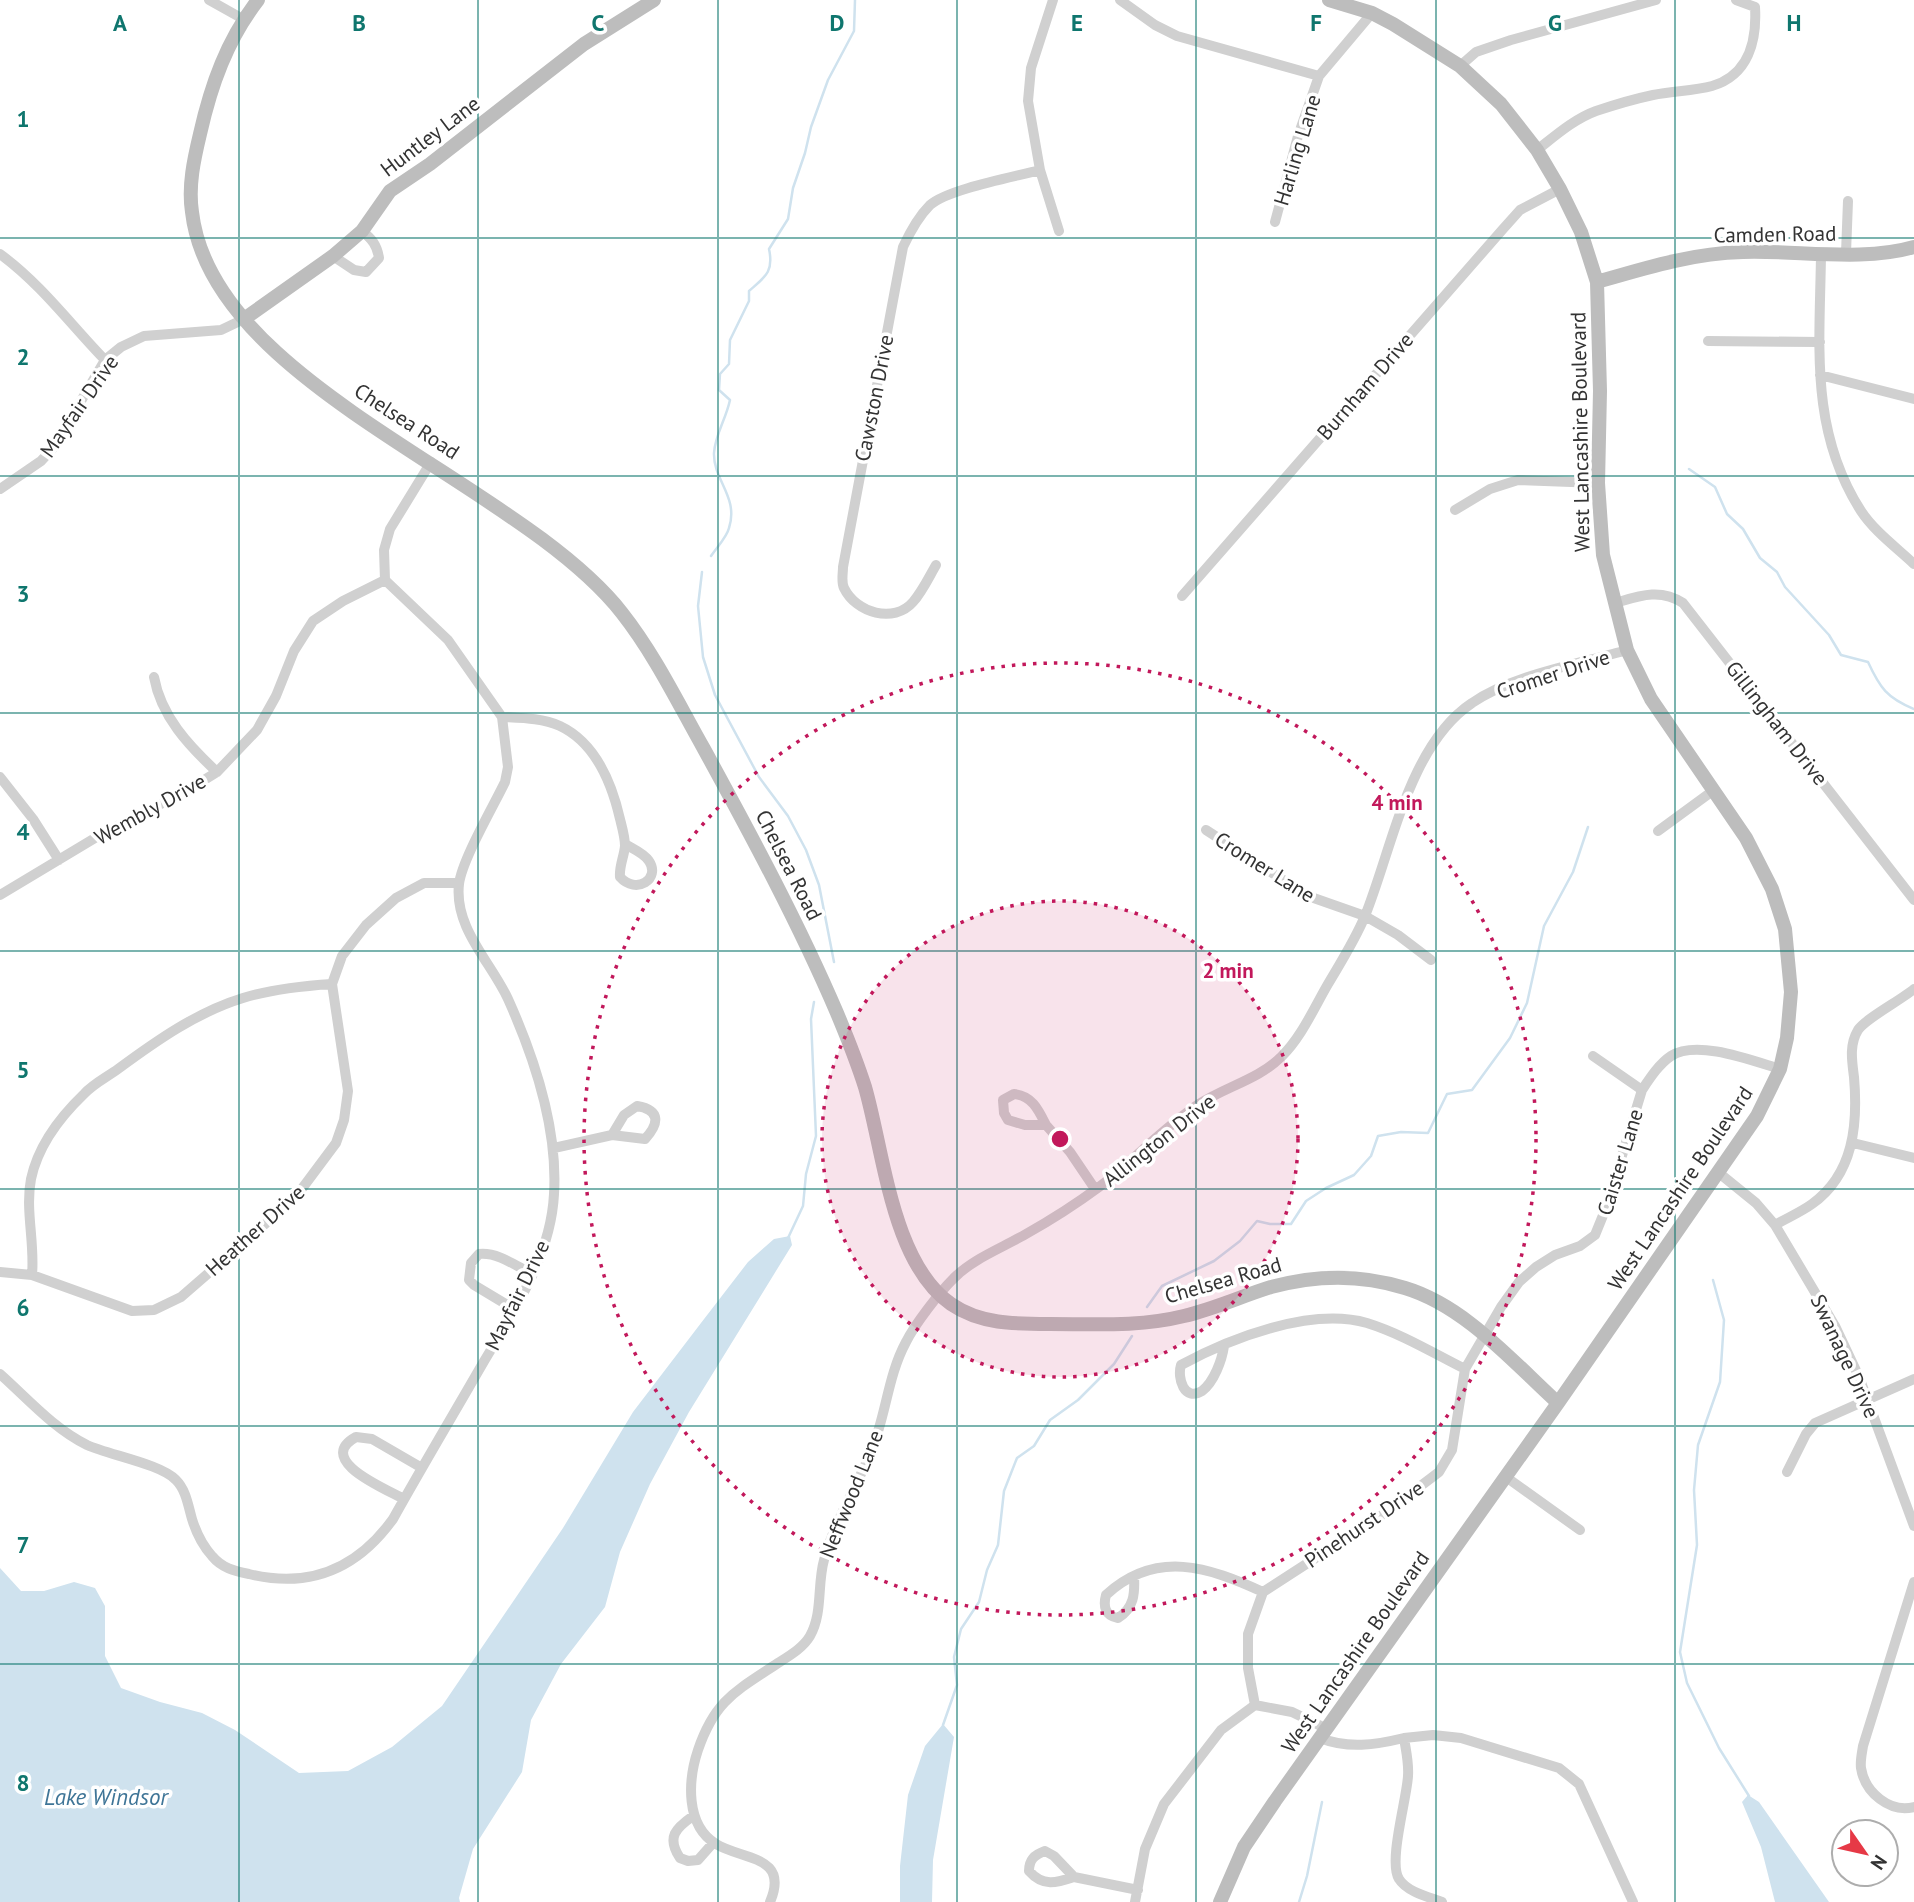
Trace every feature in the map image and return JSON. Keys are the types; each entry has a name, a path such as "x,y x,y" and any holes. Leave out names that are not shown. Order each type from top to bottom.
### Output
{"street":[{"path":"209,0 243,19"},
{"name":"Chelsea Road","path":"258,0 243,19 221,60 196,149 191,182 192,214 209,270 244,319 298,371 365,422 495,504 570,561 620,610 656,662 756,845 818,972 863,1082 899,1225 915,1264 940,1295 979,1320 1034,1324 1126,1325 1184,1316 1274,1286 1318,1277 1368,1279 1410,1289 1449,1309 1483,1335 1558,1403"},
{"name":"Huntley Lane","path":"244,319 333,256 362,231 390,191 430,164 584,44 654,0"},
{"path":"1053,0 1040,36 1028,84 1028,101 1040,170 1059,231"},
{"path":"1120,0 1155,25 1177,36 1319,76"},
{"name":"West Lancashire Boulevard","path":"1220,1902 1244,1847 1757,1116 1780,1069 1787,1038 1791,992 1780,909 1763,870 1714,790 1651,699 1627,650 1603,555 1598,483 1600,391 1597,282 1581,232 1537,150 1501,104 1460,66 1421,40 1372,13 1329,0"},
{"path":"1460,66 1476,52 1511,40 1656,0"},
{"path":"1537,150 1568,126 1594,112 1653,95 1714,85 1734,74 1748,58 1757,31 1758,4 1736,0"},
{"name":"Harling Lane","path":"1275,222 1298,136 1319,76 1372,13"},
{"name":"Cawston Drive","path":"936,565 912,604 894,614 873,613 850,597 842,584 903,247 921,215 933,203 957,192 1040,170"},
{"name":"Burnham Drive","path":"1182,596 1520,210 1560,189"},
{"path":"1846,253 1849,201"},
{"path":"333,256 354,270 366,272 374,266 379,258 377,248 362,231"},
{"name":"Camden Road","path":"1597,282 1675,259 1742,252 1898,252 1914,247"},
{"path":"0,254 49,296 72,326 105,360"},
{"path":"1821,254 1820,375 1826,428 1862,513 1914,564"},
{"name":"Mayfair Drive","path":"0,489 41,461 54,447 105,360 121,347 144,336 221,330 244,319"},
{"path":"1708,341 1820,342"},
{"path":"1820,375 1914,398"},
{"path":"385,580 384,550 390,529 431,462"},
{"path":"1455,510 1490,489 1517,480 1598,483"},
{"name":"Mayfair Drive","path":"0,1374 62,1429 86,1444 175,1478 186,1495 192,1521 203,1544 213,1558 226,1569 262,1577 302,1579 336,1570 358,1557 381,1536 532,1274 550,1226 554,1193 554,1148 542,1091 523,1038 507,998 461,914 459,883 505,782 508,767 502,718 448,640 385,580"},
{"name":"Wembly Drive","path":"0,895 143,811 188,790 217,772 257,730 294,651 313,621 343,601 385,580"},
{"name":"Gillingham Drive","path":"1615,603 1647,594 1674,597 1683,603 1914,900"},
{"name":"Cromer Drive","path":"1365,916 1393,832 1422,764 1443,728 1474,701 1510,683 1627,650"},
{"path":"154,677 158,698 171,719 191,748 217,772"},
{"path":"502,718 546,721 563,727 583,743 600,765 614,792 625,844"},
{"path":"0,776 4,787 33,819 59,860"},
{"path":"1658,831 1714,790"},
{"name":"Cromer Lane","path":"1206,830 1308,896 1365,916 1398,935 1431,960"},
{"path":"32,1275 34,1257 30,1211 31,1180 40,1151 55,1127 85,1093 158,1040 242,998 298,986 332,984 342,956 366,925 396,898 424,883 459,883"},
{"name":"Allington Drive","path":"940,1295 954,1278 972,1264 1036,1229 1096,1189 1200,1104 1280,1059 1311,1014 1365,916"},
{"name":"Heather Drive","path":"0,1272 32,1275 132,1311 154,1310 181,1297 295,1198 336,1143 344,1119 348,1091 332,984"},
{"path":"1775,1225 1812,1204 1838,1176 1853,1143 1856,1111 1853,1040 1862,1024 1914,989"},
{"name":"Caister Lane","path":"1483,1335 1519,1282 1555,1255 1580,1246 1595,1234 1610,1198 1642,1090 1663,1063 1672,1055 1683,1051 1700,1050 1732,1055 1780,1069"},
{"path":"1593,1056 1642,1090"},
{"path":"1046,1125 1096,1189"},
{"path":"554,1148 612,1135"},
{"path":"1853,1143 1914,1158"},
{"name":"Swanage Drive","path":"1719,1173 1756,1203 1775,1225 1835,1326 1867,1399 1914,1526"},
{"path":"514,1309 474,1285 470,1280 471,1263 479,1254 495,1255 532,1274"},
{"name":"Neffwood Lane","path":"693,1816 691,1785 696,1754 713,1713 737,1690 799,1649 810,1638 818,1617 820,1573 832,1534 873,1447 887,1394 906,1342 940,1295"},
{"path":"1224,1346 1222,1361 1203,1390 1194,1394 1188,1392 1181,1384 1178,1374 1181,1365 1224,1346 1256,1333 1300,1321 1341,1318 1365,1322 1388,1330 1465,1369"},
{"name":"Pinehurst Drive","path":"1263,1592 1385,1513 1439,1472 1452,1450 1465,1369 1483,1335"},
{"path":"1787,1472 1806,1434 1815,1423 1914,1379"},
{"path":"404,1499 354,1471 344,1461 344,1446 356,1437 372,1439 422,1468"},
{"path":"1506,1477 1580,1530"},
{"path":"1134,1576 1162,1566 1189,1566 1225,1574 1263,1592 1248,1634 1248,1668 1255,1705"},
{"path":"1914,1582 1863,1746 1861,1766 1863,1776 1876,1797 1896,1808 1914,1807"},
{"path":"1074,1877 1136,1896 1145,1849 1164,1804 1221,1730 1255,1705 1292,1712 1323,1734 1367,1746 1433,1735 1461,1738 1559,1768 1579,1784 1633,1902"},
{"path":"1404,1738 1409,1763 1395,1861 1397,1877 1409,1888 1442,1902"},
{"path":"713,1843 698,1860 688,1861 680,1858 673,1842 677,1828 693,1816 713,1843 745,1853 766,1864 773,1876 775,1890 770,1902"}],"water":[{"name":"Lake Windsor","path":"790,1236 792,1245 689,1412 650,1484 620,1552 605,1607 561,1664 531,1720 522,1772 473,1849 460,1902 0,1902 0,1568 21,1591 44,1591 74,1582 95,1588 105,1606 105,1656 121,1688 202,1713 235,1730 299,1773 348,1771 392,1747 442,1706 563,1528 633,1412 748,1262 774,1239"},
{"path":"943,1724 954,1737 933,1860 932,1902 900,1902 900,1866 908,1795 925,1746"},
{"path":"1748,1795 1759,1802 1829,1902 1775,1902 1761,1847 1742,1802"}],"waterway":[{"path":"711,556 726,535 731,517 731,507 717,472 714,453 730,400 719,390 720,374 729,364 730,340 749,301 749,291 767,273 770,263 769,249 788,219 793,188 811,127 828,80 854,31 855,0"},
{"path":"1689,469 1715,487 1727,514 1743,529 1760,558 1777,572 1785,587 1829,635 1841,655 1868,662 1885,691 1897,701 1914,709"},
{"path":"702,572 698,606 703,657 715,695 759,777 788,816 806,850 819,885 834,962"},
{"path":"1147,1307 1162,1286 1214,1261 1240,1241 1257,1221 1291,1224 1306,1201 1354,1175 1371,1156 1378,1136 1401,1132 1428,1133 1447,1094 1472,1090 1510,1038 1527,1003 1544,926 1573,872 1588,827"},
{"path":"788,1238 803,1206 806,1174 816,1136 811,1019 814,1002"},
{"path":"1713,1280 1724,1320 1720,1382 1698,1445 1694,1490 1697,1545 1680,1652 1687,1683 1719,1748 1749,1796"},
{"path":"943,1725 957,1685 954,1657 961,1629 979,1602 987,1570 998,1545 1004,1491 1017,1458 1034,1446 1050,1420 1078,1400 1114,1364 1132,1336"},
{"path":"1299,1902 1322,1802"}]}
